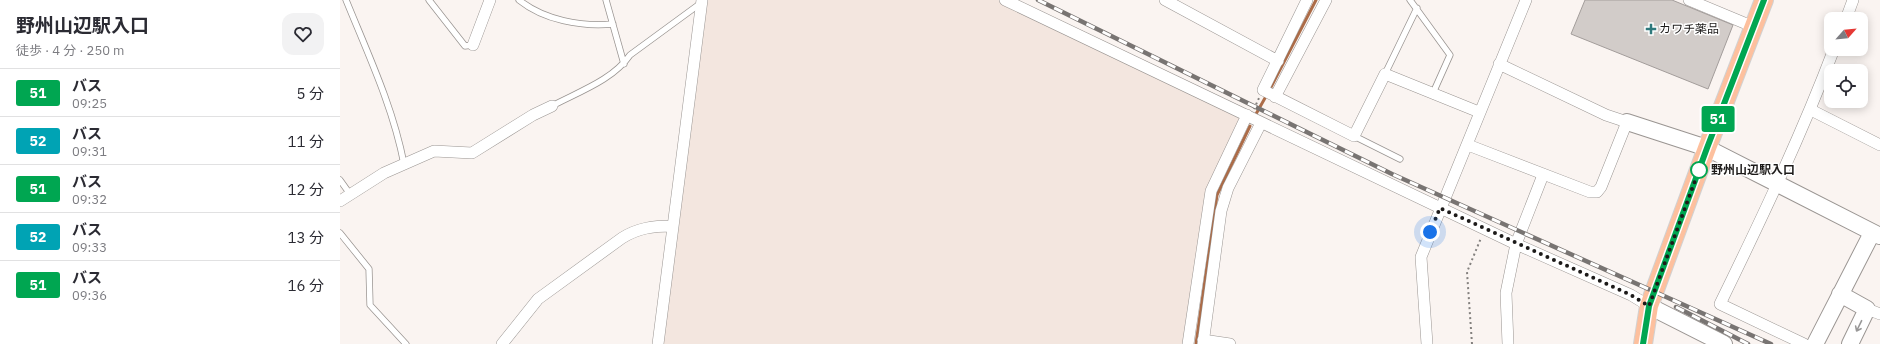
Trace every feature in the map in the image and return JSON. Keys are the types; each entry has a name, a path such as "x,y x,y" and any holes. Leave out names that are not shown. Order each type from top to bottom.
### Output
{"main road":[{"path":"1643,344 1649,306 1707,148 1764,0"}],"street":[{"path":"473,45 490,0"},
{"path":"1004,0 1250,112 1261,123 1516,244 1631,295 1649,306 1724,344"},
{"path":"1165,0 1278,61"},
{"path":"1307,0 1263,90 1354,136 1385,74 1479,112"},
{"path":"1275,97 1326,0"},
{"path":"1427,344 1421,257 1526,0"},
{"path":"1689,0 1754,27"},
{"path":"1849,12 1853,0"},
{"path":"658,344 702,1"},
{"path":"1499,64 1606,115 1707,148 1778,184 1876,234 1812,344 1720,304 1778,184 1811,110 1831,56"},
{"path":"340,201 384,173 434,151 472,153 533,115 552,106"},
{"path":"1811,110 1880,145"},
{"path":"1188,344 1211,191 1250,112"},
{"path":"1468,145 1543,175 1590,192 1597,192 1601,187 1627,122"},
{"path":"1230,344 1203,342 1221,211 1228,188 1261,123"},
{"path":"1508,344 1506,293 1516,244 1543,175"},
{"path":"502,344 538,299 622,238 633,232 653,226 672,226"},
{"path":"1840,294 1874,311 1850,344"}],"lane":[{"path":"346,0 379,81 399,140 404,164"},
{"path":"429,0 465,46 473,45"},
{"path":"519,0 530,9 561,20 598,25 613,24"},
{"path":"606,0 624,64"},
{"path":"1410,0 1450,55 1433,93"},
{"path":"552,106 608,76 624,64 630,55 702,1"},
{"path":"1385,74 1417,8"},
{"path":"1354,136 1400,159"},
{"path":"340,180 350,194"},
{"path":"340,233 369,269 370,305 406,344"}],"path":[{"path":"1250,112 1261,95"},
{"path":"1472,344 1467,272 1485,229"}],"shaded area":[{"path":"702,0 1005,0 1247,115 1211,191 1189,344 658,344"}],"building":[{"path":"1585,0 1672,0 1733,25 1708,89 1571,34"}],"waterway":[{"path":"1271,87 1316,0"},
{"path":"1256,114 1265,98"},
{"path":"1196,344 1217,195 1250,126"}],"railway":[{"path":"1038,0 1392,174 1771,344"},
{"path":"1676,307 1748,344"}],"bus line":[{"name":"51","path":"1643,344 1649,306 1707,148 1764,0"}],"place":[{"name":"カワチ薬品","path":"1651,29"},
{"name":"野州山辺駅入口","path":"1699,170"}],"route":[{"path":"1430,232 1440,208 1516,244 1631,295 1649,306 1699,170"}]}
